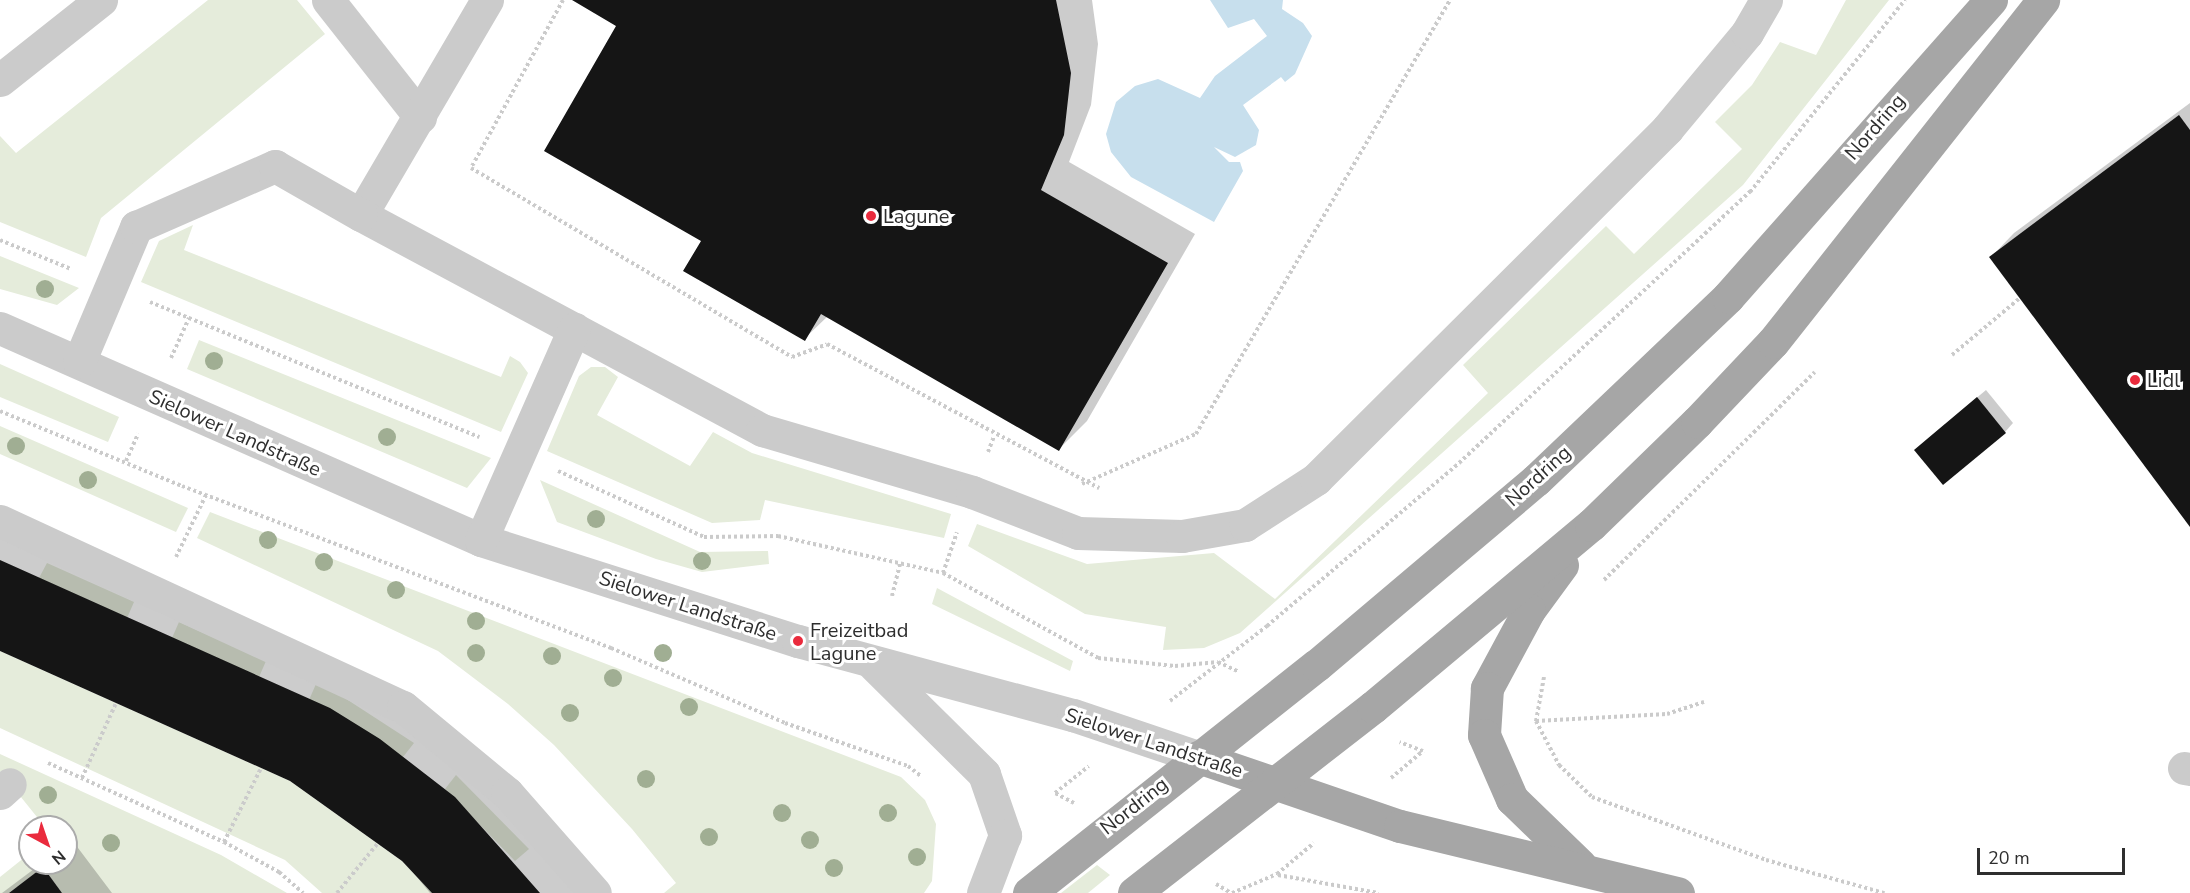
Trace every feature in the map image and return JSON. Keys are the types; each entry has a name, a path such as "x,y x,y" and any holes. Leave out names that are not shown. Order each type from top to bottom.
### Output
{"main road":[{"name":"Nordring","path":"1029,893 1197,757 1317,665 1527,488 1728,297 1991,0"},
{"path":"1134,893 1272,782 1373,707 1591,525 1773,342 2043,0"},
{"path":"1581,866 1512,799 1484,735 1487,687 1529,610 1591,525"},
{"name":"Sielower Landstraße","path":"1197,757 1400,826 1581,866 1678,893"}],"street":[{"path":"0,80 101,0"},
{"path":"328,0 420,117"},
{"path":"362,215 488,0"},
{"path":"80,362 136,227 275,166 762,430 972,492 1078,534 1182,536 1245,525 1316,479 1667,129 1747,33 1766,0"},
{"name":"Sielower Landstraße","path":"0,328 80,362 227,432 481,540 872,662 1073,715 1197,757"},
{"path":"481,540 574,329"},
{"path":"0,521 403,707 507,793 595,893"},
{"path":"872,662 984,774 1005,835 982,893"}],"path":[{"path":"563,0 471,168 792,357 828,344 1082,484 1196,434 1450,0"},
{"path":"1098,658 1175,666 1218,662 1267,626 1459,463 1750,192 1905,0"},
{"path":"1952,355 2020,298"},
{"path":"1598,586 1815,372"},
{"path":"0,411 206,495 611,648 785,723 908,766 926,780"},
{"path":"159,593 206,495"},
{"path":"892,596 900,563"},
{"path":"1546,664 1536,721 1559,765 1592,797 1766,860 1884,893"},
{"path":"1536,721 1666,714 1704,702"},
{"path":"82,778 116,703"},
{"path":"41,760 224,842 279,872 303,893"},
{"path":"224,842 261,768"},
{"path":"337,893 378,843"},
{"path":"1232,893 1277,874 1378,893"}],"green space":[{"path":"208,0 297,0 325,34 101,218 86,257 0,222 0,136 16,153"},
{"path":"1846,0 1889,0 1743,185 1240,633 1204,648 1163,650 1166,627 1085,614 968,546 977,524 1087,564 1214,553 1275,599 1488,393 1463,365 1606,226 1634,254 1742,149 1715,122 1752,85 1780,42 1816,55"},
{"path":"193,225 184,250 501,377 510,356 520,362 528,373 501,432 141,282 159,241"},
{"path":"0,256 79,288 57,305 0,289"},
{"path":"199,340 491,458 467,488 187,369"},
{"path":"0,364 119,417 108,442 0,397"},
{"path":"591,367 605,367 618,377 597,415 690,466 713,432 752,453 951,514 944,538 765,500 760,520 712,523 547,451 579,376"},
{"path":"0,426 188,508 176,532 0,454"},
{"path":"540,480 700,552 768,551 769,564 702,572 656,559 557,522"},
{"path":"210,512 901,777 925,800 936,824 932,881 924,893 664,893 676,883 632,829 554,745 508,704 438,651 197,538"},
{"path":"47,563 134,602 127,618 39,578"},
{"path":"937,588 1073,661 1070,671 932,604"},
{"path":"179,622 266,661 259,677 172,638"},
{"path":"0,651 290,781 402,861 432,893 322,893 285,860 0,728"},
{"path":"316,684 337,693 414,743 403,757 309,700"},
{"path":"0,754 221,855 287,893 62,893 49,875 78,875 78,815 35,815 0,771"},
{"path":"456,775 529,849 515,861 445,789"},
{"path":"18,863 18,875 33,875 9,893 0,893 0,877"},
{"path":"1097,865 1110,875 1088,893 1061,893"}],"water":[{"path":"1210,0 1283,0 1282,9 1303,23 1312,36 1295,74 1285,82 1281,77 1243,105 1259,130 1256,145 1235,157 1214,147 1229,162 1240,162 1243,171 1214,222 1131,177 1111,152 1106,134 1116,102 1135,86 1158,79 1200,98 1215,76 1267,36 1254,19 1228,28"}],"building":[{"name":"Lagune","path":"572,0 1056,0 1071,73 1064,135 1041,190 1168,263 1059,451 821,314 805,341 683,271 701,241 544,151 616,26"},
{"name":"Lidl","path":"2179,115 2190,130 2190,527 1989,257"},
{"path":"1977,397 2006,433 1943,485 1914,450"},
{"path":"0,560 330,708 380,739 455,797 540,893 432,893 402,861 290,781 0,651"},
{"path":"33,875 49,875 62,893 9,893"}],"place":[{"name":"Lagune","path":"871,216"},
{"name":"Lidl","path":"2135,380"},
{"name":"Freizeitbad Lagune","path":"798,641"}]}
